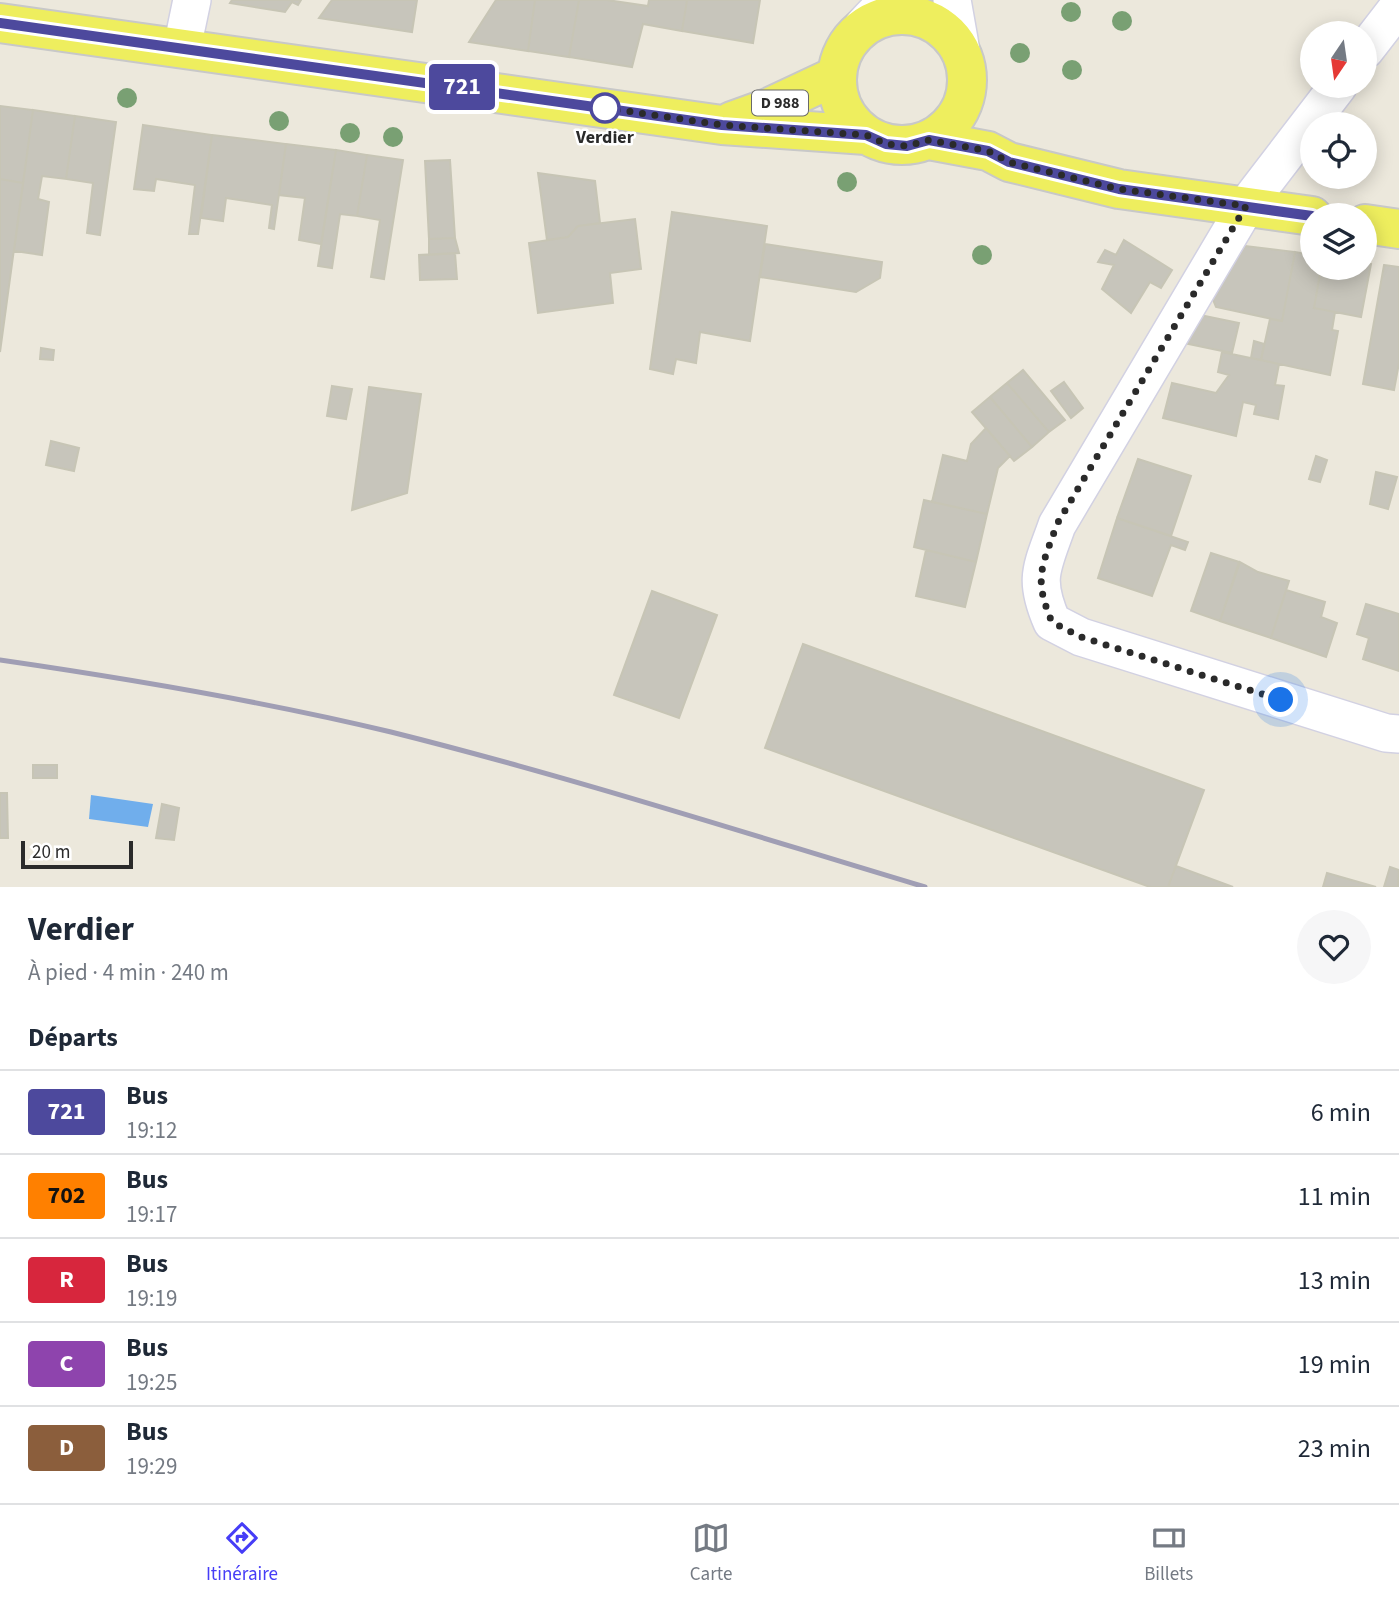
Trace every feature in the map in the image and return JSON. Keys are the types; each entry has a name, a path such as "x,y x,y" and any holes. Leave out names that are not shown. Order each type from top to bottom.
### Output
{"main road":[{"path":"929,140 957,116 965,99 968,82 961,51 948,33 929,20 907,14 884,17 876,13 850,40 840,57 836,76 839,99 849,119 866,135 897,145 929,140 988,151 1009,162 1119,189 1300,214"},
{"name":"D 988","path":"0,23 722,125 866,135"},
{"name":"D 988","path":"722,125 768,108 836,76"},
{"path":"965,99 988,151"},
{"path":"1377,226 1399,229"}],"street":[{"path":"182,48 192,0"},
{"path":"952,0 961,51"},
{"path":"1377,34 1399,6"},
{"path":"1329,98 1246,206 1057,524 1041,570 1040,594 1052,622 1081,637 1386,733 1399,734"}],"water":[{"path":"91,795 153,804 148,827 89,819"}],"building":[{"path":"232,0 301,0 298,5 292,2 285,12 230,3"},
{"path":"332,0 417,0 412,32 319,18"},
{"path":"496,0 535,0 528,51 469,42"},
{"path":"535,0 579,0 569,57 528,51"},
{"path":"579,0 607,0 648,6 649,0 687,0 682,31 643,24 632,67 569,57"},
{"path":"687,0 760,0 753,43 682,31"},
{"path":"0,106 33,110 23,183 0,179"},
{"path":"33,110 75,116 66,179 42,176 38,199 49,202 42,255 14,251"},
{"path":"75,116 116,122 100,235 87,233 93,183 66,179"},
{"path":"143,125 212,135 198,234 189,234 195,185 156,179 154,191 134,189"},
{"path":"212,135 286,144 274,229 269,228 272,205 226,198 223,221 201,218"},
{"path":"286,144 336,150 321,244 299,240 305,198 279,195"},
{"path":"336,150 367,155 357,216 340,214 332,268 318,266"},
{"path":"367,155 403,160 384,279 371,277 380,220 357,216"},
{"path":"450,160 455,238 429,239 425,161"},
{"path":"538,173 595,181 600,223 578,226 568,237 547,240"},
{"path":"0,179 23,183 0,352"},
{"path":"672,212 767,226 750,341 700,332 696,363 676,359 673,374 650,369"},
{"path":"635,219 641,269 610,273 613,303 538,313 529,243 568,237 578,226"},
{"path":"455,238 459,253 429,255 429,239"},
{"path":"1124,240 1172,270 1161,288 1150,282 1131,313 1102,289 1114,265 1098,262 1105,250 1116,255"},
{"path":"765,244 882,262 880,278 856,292 760,277"},
{"path":"1245,246 1295,252 1282,321 1216,307 1212,297"},
{"path":"1295,252 1300,253 1300,280 1319,280 1314,308 1335,312 1332,330 1338,331 1330,375 1261,360 1270,319 1282,321"},
{"path":"455,253 457,279 420,280 419,255"},
{"path":"1384,265 1399,267 1399,363 1394,390 1363,384"},
{"path":"1319,280 1368,280 1361,317 1314,308"},
{"path":"1200,315 1239,323 1232,353 1184,343"},
{"path":"1254,341 1264,344 1261,360 1251,358"},
{"path":"41,348 54,350 53,360 40,359"},
{"path":"1222,352 1279,364 1275,385 1284,386 1278,419 1254,414 1256,405 1243,402 1236,436 1163,418 1172,383 1216,393 1229,375 1218,372"},
{"path":"1023,370 1065,420 1049,432 1007,383"},
{"path":"1064,382 1083,408 1071,418 1051,391"},
{"path":"1007,383 1049,432 1032,447 990,397"},
{"path":"332,386 352,389 346,419 327,416"},
{"path":"369,387 421,394 407,493 352,510"},
{"path":"990,397 1032,447 1014,461 972,412"},
{"path":"986,428 1010,456 998,468 987,514 932,502 943,455 967,461 971,444"},
{"path":"51,441 79,448 74,471 46,465"},
{"path":"1316,456 1327,460 1320,482 1309,479"},
{"path":"1138,459 1191,476 1171,536 1117,518"},
{"path":"1376,472 1397,477 1388,509 1370,504"},
{"path":"924,500 987,514 976,562 914,547"},
{"path":"1117,518 1188,542 1185,550 1171,545 1152,596 1098,578"},
{"path":"926,550 976,562 965,607 916,596"},
{"path":"1211,553 1239,562 1220,621 1191,611"},
{"path":"1240,562 1258,572 1289,581 1271,638 1220,621"},
{"path":"1286,590 1325,602 1321,617 1337,623 1326,657 1271,638"},
{"path":"652,591 717,615 679,718 614,695"},
{"path":"1366,604 1399,614 1399,671 1363,659 1369,638 1357,634"},
{"path":"803,644 1204,790 1168,887 1150,887 765,748"},
{"path":"33,765 57,765 57,778 33,778"},
{"path":"0,793 7,793 8,838 0,838"},
{"path":"162,804 179,808 174,840 156,838"},
{"path":"1176,866 1233,887 1168,887"},
{"path":"1390,867 1399,870 1398,887 1384,887"},
{"path":"1327,873 1376,887 1323,887"}],"railway":[{"path":"0,660 294,710 391,732 592,787 925,887"}],"bus line":[{"name":"721","path":"0,23 722,125 866,135 886,144 907,146 929,140 988,151 1009,162 1119,189 1300,214"}],"place":[{"name":"Verdier","path":"605,108"}],"route":[{"path":"605,108 722,125 866,135 886,144 907,146 929,140 988,151 1009,162 1119,189 1246,206 1057,524 1041,570 1040,594 1052,622 1081,637 1281,700"}]}
